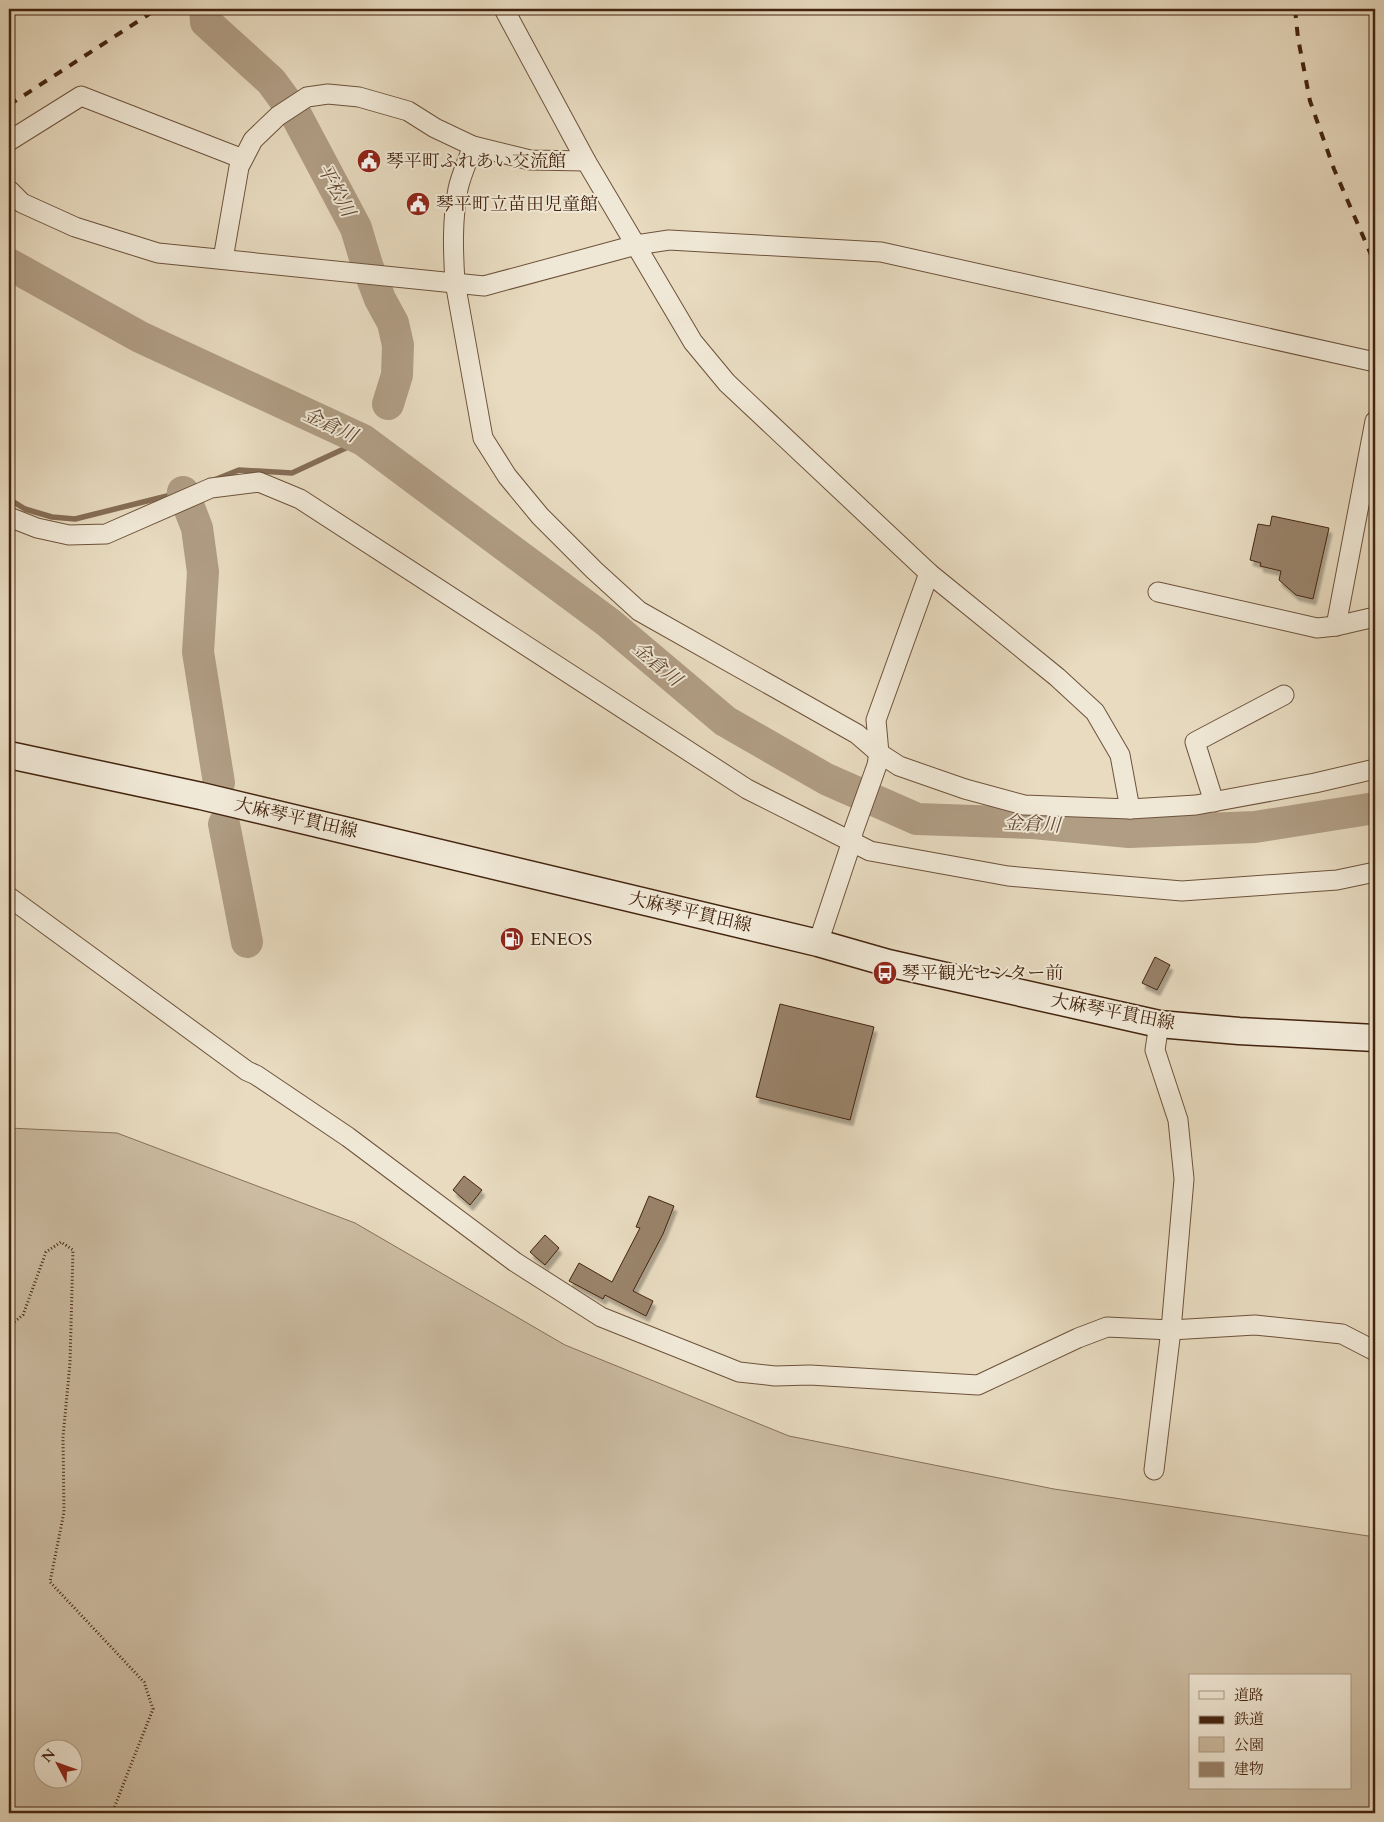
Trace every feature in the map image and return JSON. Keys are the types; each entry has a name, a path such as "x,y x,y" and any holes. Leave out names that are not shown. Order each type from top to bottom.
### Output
{"main road":[{"name":"大麻琴平貫田線","path":"9,755 202,796 818,943 888,963 1159,1024 1239,1031 1375,1038"}],"street":[{"path":"504,9 586,161 693,342 727,383 930,573 1057,677 1096,712 1120,755 1130,810"},
{"path":"223,259 239,167 243,159 253,140 278,116 307,97 328,94 359,97 408,111 435,128 473,146 530,160 586,161"},
{"path":"9,142 81,96 243,159"},
{"path":"473,146 458,188 453,229 455,282 484,438 507,476 540,516 594,570 639,611 857,734 878,759 965,789 1024,805 1130,810 1196,805 1315,783 1375,769"},
{"path":"9,190 22,203 75,227 158,253 484,286 636,245 669,240 881,252 1037,285 1375,362"},
{"path":"1336,626 1374,434"},
{"path":"9,517 36,528 69,535 106,534 211,488 259,482 300,499 747,789 853,836 870,851 1008,876 1182,891 1336,880 1375,872"},
{"path":"818,943 878,759 876,720 930,573"},
{"path":"1158,592 1317,628 1336,626 1375,617"},
{"path":"1214,802 1195,742 1284,695"},
{"path":"9,896 246,1071 256,1075 348,1137 515,1262 602,1317 740,1372 775,1376 810,1375 978,1385 1078,1338 1107,1327 1171,1330 1255,1325 1342,1334 1375,1351"},
{"path":"1154,1470 1171,1330 1184,1179 1178,1120 1156,1050 1159,1024"}],"path":[{"path":"9,1326 23,1315 46,1252 61,1242 73,1250 70,1363 63,1437 64,1512 50,1582 144,1682 153,1709 112,1813"}],"green space":[{"path":"9,1128 117,1133 355,1223 565,1345 789,1436 1054,1489 1375,1537 1375,1813 9,1813"}],"building":[{"path":"1272,516 1329,528 1313,599 1296,595 1279,580 1281,571 1260,566 1261,563 1250,560 1258,524 1270,526"},
{"path":"1155,957 1170,965 1157,990 1142,983"},
{"path":"780,1004 874,1027 850,1120 756,1097"},
{"path":"464,1176 482,1190 470,1205 453,1190"},
{"path":"649,1196 674,1206 663,1234 633,1291 653,1301 646,1316 605,1295 603,1299 569,1281 579,1263 612,1282 640,1228 636,1227"},
{"path":"545,1235 559,1248 545,1265 530,1252"}],"waterway":[{"name":"平松川","path":"205,9 206,22 271,81 296,115 356,228 380,299 393,323 398,345 397,375 388,404"},
{"name":"金倉川","path":"9,264 140,337 363,440 609,623 725,721 826,779 917,819 1033,823 1129,832 1255,827 1375,808"},
{"path":"214,480 239,470 292,473 363,440"},
{"path":"183,492 197,528 203,572 198,652 219,783"},
{"path":"9,499 25,509 52,517 75,519 179,493"},
{"path":"224,824 247,942"}],"railway":[{"path":"9,105 157,9"},
{"path":"1295,9 1298,38 1310,101 1334,169 1375,264"}],"place":[{"name":"琴平町ふれあい交流館","path":"369,161"},
{"name":"琴平町立苗田児童館","path":"418,204"},
{"name":"ENEOS","path":"512,939"},
{"name":"琴平観光センター前","path":"885,973"}]}
